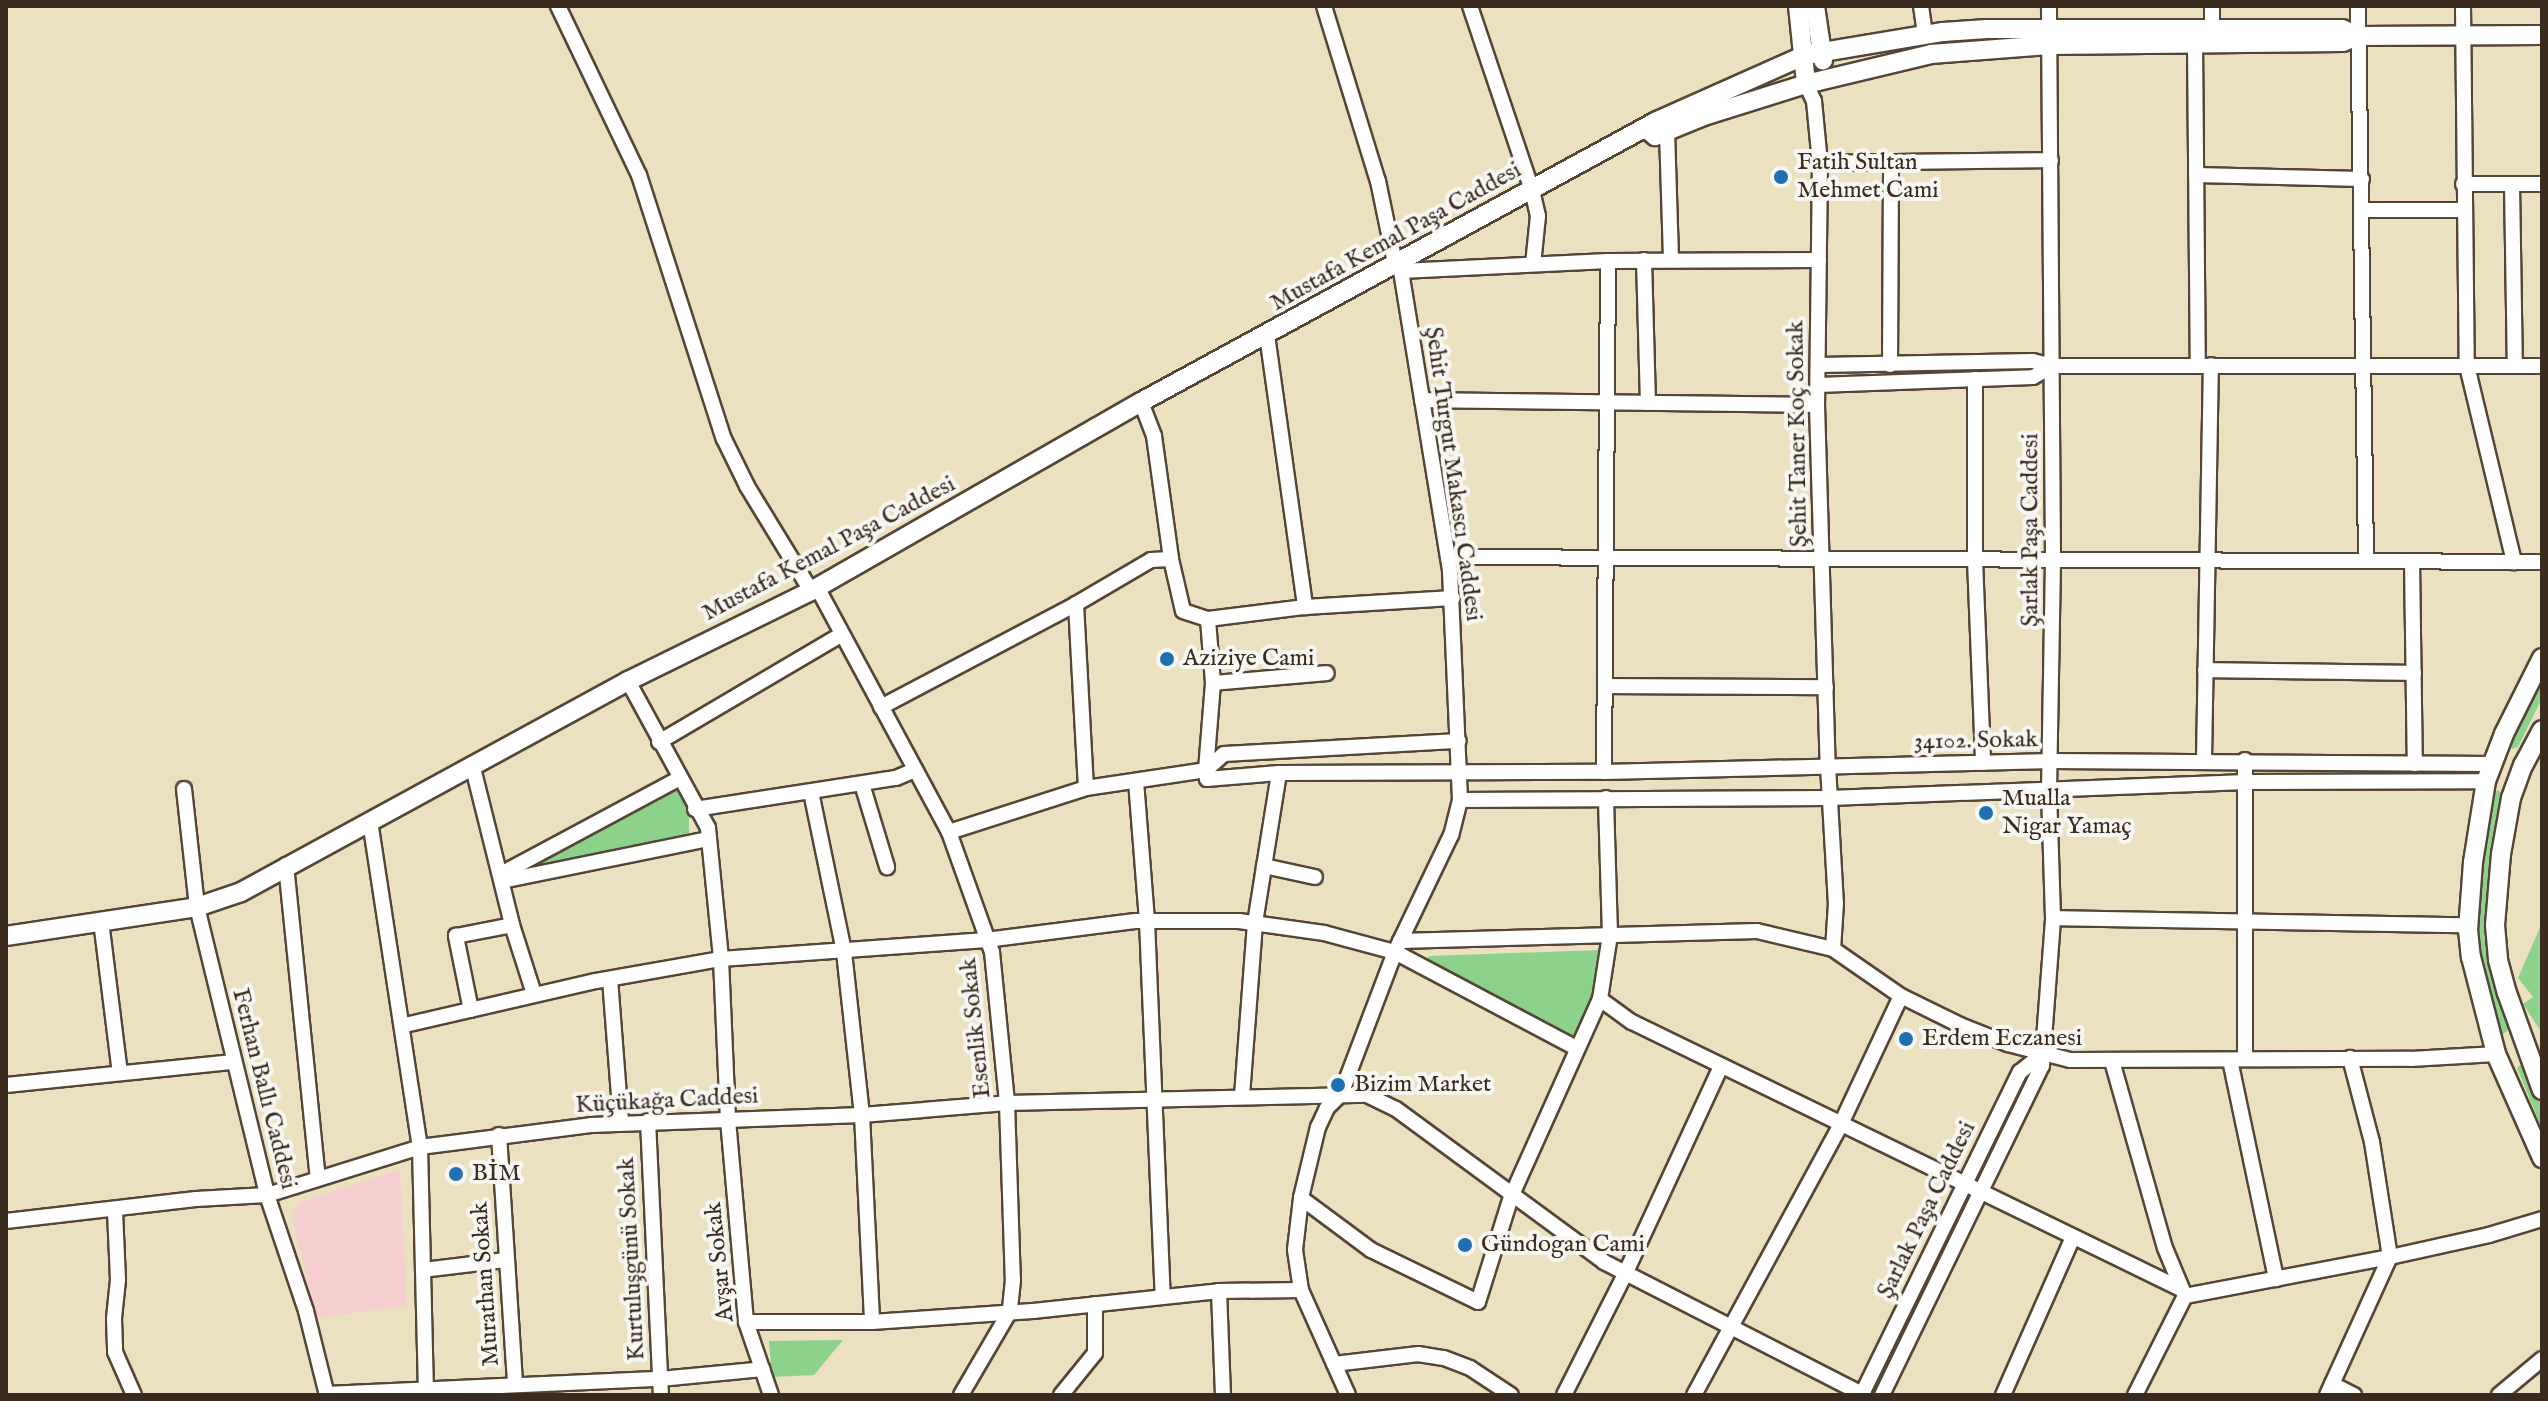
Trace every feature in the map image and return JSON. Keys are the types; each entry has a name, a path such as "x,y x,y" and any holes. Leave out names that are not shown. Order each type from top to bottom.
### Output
{"main road":[{"path":"1798,6 1825,79"},
{"path":"1806,84 1813,53 1815,6"},
{"name":"Mustafa Kemal Paşa Caddesi","path":"1647,129 1655,136 1806,84 1931,54 2049,37 2212,28 2342,29 2358,36"},
{"name":"Mustafa Kemal Paşa Caddesi","path":"6,936 197,907 241,892 628,681 814,589 1141,402 1398,267 1657,121 1813,53 1925,35 1987,29 2049,37 2195,43 2343,42 2358,36 2542,35"},
{"path":"2542,658 2504,734 2490,772 2473,862 2469,925 2471,957 2496,1054 2542,1158"},
{"path":"2542,730 2501,854 2495,925 2498,960 2523,1043 2542,1090"},
{"path":"2490,772 2530,762"},
{"path":"2496,1054 2523,1043"}],"street":[{"name":"Esenlik Sokak","path":"558,6 639,175 724,439 747,486 842,634 949,832 992,952 1007,1103 1013,1280 1010,1311 961,1395"},
{"name":"Şehit Turgut Makascı Caddesi","path":"1324,6 1378,181 1398,267 1448,557 1453,598 1459,741 1460,800 1447,846 1397,946 1341,1094 1327,1108 1318,1127 1301,1198 1295,1239 1301,1290 1348,1395"},
{"path":"1470,6 1532,190 1538,216 1533,264"},
{"path":"1921,6 1925,35"},
{"name":"Şarlak Paşa Caddesi","path":"1882,1395 2039,1077 2042,1054 2053,918 2049,791 2052,761 2053,366 2049,6"},
{"path":"2212,6 2212,28"},
{"path":"2358,6 2366,560"},
{"path":"2463,6 2467,366 2514,562"},
{"path":"2195,43 2207,559 2204,760"},
{"path":"1814,101 1825,79"},
{"name":"Şehit Taner Koç Sokak","path":"1806,84 1814,101 1820,163 1817,405 1828,766 1836,903 1833,949"},
{"path":"1667,131 1671,260"},
{"path":"1820,163 2051,160"},
{"path":"1890,365 1891,162"},
{"path":"2196,175 2362,179"},
{"path":"2463,184 2542,184"},
{"path":"2512,184 2515,366"},
{"path":"2363,210 2463,210"},
{"path":"1398,267 1644,260 1819,260"},
{"path":"1644,260 1648,403"},
{"path":"1604,772 1608,261"},
{"path":"1267,335 1305,607"},
{"path":"1819,365 2033,361 2053,366 2542,366"},
{"path":"1818,385 2033,377 2053,366"},
{"path":"1975,379 1975,560 1983,763"},
{"path":"1422,400 1817,405"},
{"path":"1141,402 1154,436 1171,559 1183,611 1208,619 1305,607 1453,598"},
{"path":"1448,557 2542,562"},
{"path":"881,707 1076,604 1132,568 1151,560 1171,559"},
{"path":"2412,561 2415,764"},
{"path":"1076,604 1086,788"},
{"path":"1206,770 1213,683 1208,619"},
{"path":"659,742 842,634"},
{"path":"2205,670 2414,673"},
{"path":"1213,683 1327,673"},
{"name":"Avşar Sokak","path":"628,681 708,828 721,959 728,1120 746,1322 771,1395"},
{"path":"1606,686 1826,687"},
{"path":"949,832 1086,788 1206,770 1224,754 1459,741"},
{"path":"2245,760 2245,922 2238,1059 2276,1279"},
{"name":"34102. Sokak","path":"1206,770 1207,779 1279,773 1604,772 2052,761 2245,760 2415,764 2490,772"},
{"path":"472,764 512,925 534,994"},
{"path":"695,809 896,778 915,770"},
{"path":"1460,800 1830,798 2490,772"},
{"path":"1242,1096 1255,923 1279,773"},
{"path":"501,878 680,778"},
{"path":"1136,781 1147,921 1163,1297"},
{"path":"862,784 887,867"},
{"name":"Ferhan Ballı Caddesi","path":"184,789 197,907 267,1195 306,1311 327,1394"},
{"path":"811,792 844,952 862,1115 872,1322"},
{"path":"1301,1198 1371,1250 1478,1302 1511,1197 1600,999 1610,935 1606,798"},
{"path":"370,821 405,1025 420,1147 426,1388"},
{"path":"501,878 709,839"},
{"path":"286,865 318,1178"},
{"path":"1264,866 1315,877"},
{"path":"2053,918 2469,925"},
{"path":"101,921 120,1073"},
{"path":"405,1025 534,994 721,959 986,940 1147,921 1255,923 1397,946 1757,931 1833,949 1901,996 1982,1034 2055,1058 2112,1061 2411,1059 2496,1054"},
{"path":"471,1010 456,936 512,925"},
{"path":"1397,946 1576,1048"},
{"path":"610,979 621,1122"},
{"path":"1694,1395 1841,1124 1901,996"},
{"path":"1600,999 1632,1022 2182,1292 2276,1279 2390,1257 2489,1235 2542,1219"},
{"name":"Şarlak Paşa Caddesi","path":"1859,1394 2020,1072 2042,1054"},
{"path":"2350,1058 2372,1142 2390,1257 2329,1390 2354,1395"},
{"path":"2112,1061 2182,1292 2135,1395"},
{"path":"6,1085 234,1062"},
{"path":"1564,1395 1626,1272 1721,1066"},
{"name":"Küçükağa Caddesi","path":"6,1221 115,1211 196,1199 267,1195 420,1147 621,1122 862,1115 1007,1103 1367,1095 1396,1109 1511,1197 1604,1262 1859,1394"},
{"name":"Kurtuluşgünü Sokak","path":"648,1121 661,1395"},
{"name":"Murathan Sokak","path":"499,1135 515,1383"},
{"path":"115,1211 118,1280 115,1352 134,1395"},
{"path":"2003,1395 2073,1237"},
{"path":"423,1270 506,1260"},
{"path":"746,1322 872,1322 1219,1291 1301,1290"},
{"path":"1219,1291 1223,1395"},
{"path":"1061,1395 1095,1353 1095,1304"},
{"path":"1334,1364 1418,1354 1444,1358 1470,1368 1511,1395"},
{"path":"2499,1395 2542,1359"},
{"path":"327,1394 515,1383 660,1379 763,1369"}],"shaded area":[{"path":"400,1170 407,1306 316,1318 292,1216 300,1203"}],"green space":[{"path":"2542,680 2542,698 2518,747 2512,749 2510,745"},
{"path":"678,789 689,813 689,836 520,873"},
{"path":"2498,790 2501,793 2484,933 2490,970 2508,1030 2502,1035 2483,976 2476,939 2481,872 2493,793"},
{"path":"2542,923 2542,1033 2523,1004 2533,997 2518,978"},
{"path":"1600,950 1595,996 1572,1038 1425,964 1429,956"},
{"path":"2525,1065 2542,1108 2542,1129 2517,1068"},
{"path":"1962,1202 1966,1204 1879,1385 1874,1383"},
{"path":"843,1340 814,1375 772,1377 769,1341"}],"place":[{"name":"Fatih Sultan Mehmet Cami","path":"1781,177"},
{"name":"Aziziye Cami","path":"1167,659"},
{"name":"Mualla Nigar Yamaç","path":"1986,813"},
{"name":"Erdem Eczanesi","path":"1906,1039"},
{"name":"Bizim Market","path":"1338,1085"},
{"name":"BİM","path":"456,1174"},
{"name":"Gündogan Cami","path":"1465,1245"}]}
